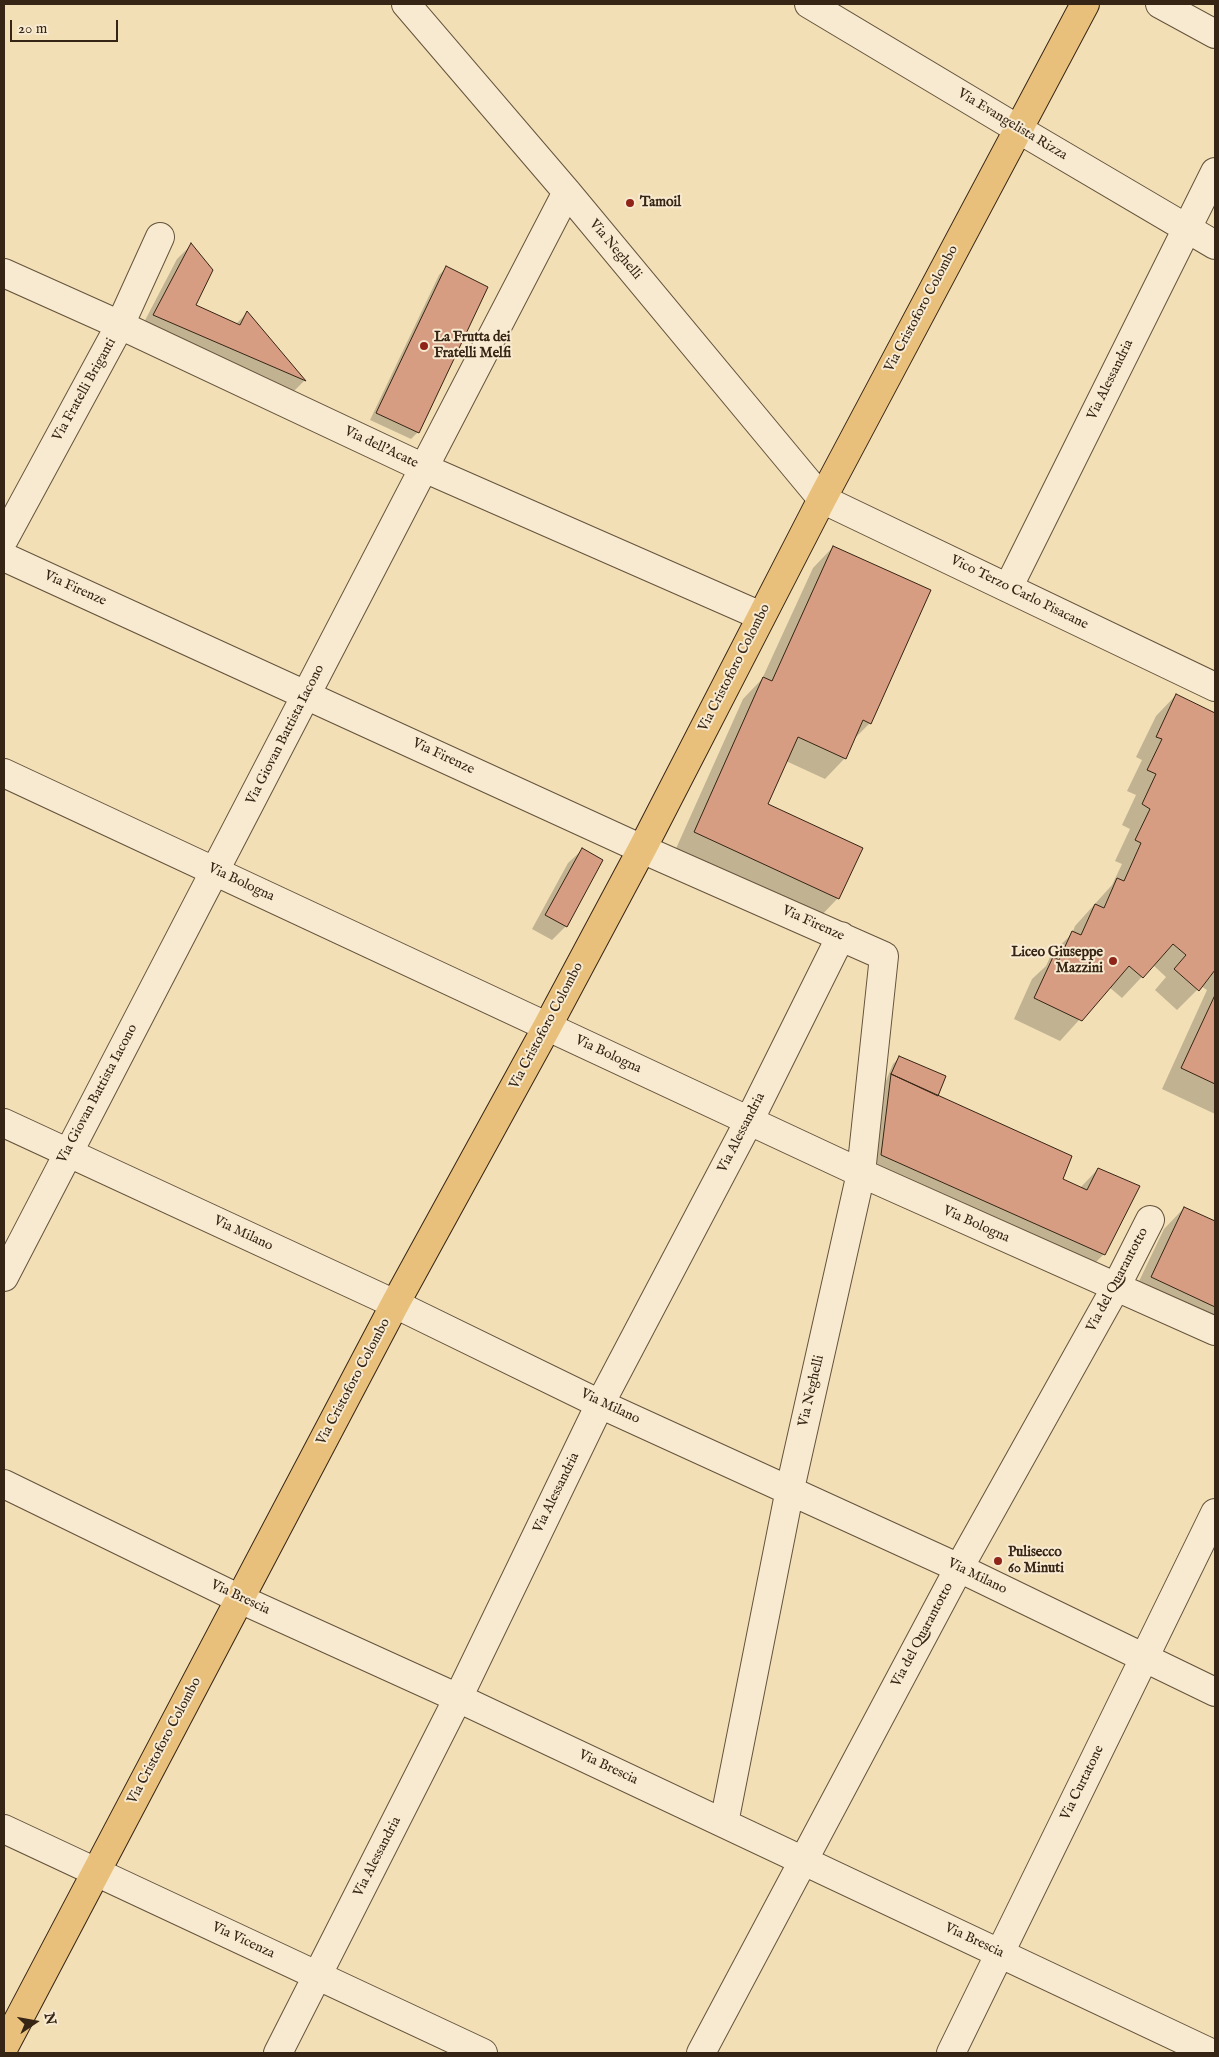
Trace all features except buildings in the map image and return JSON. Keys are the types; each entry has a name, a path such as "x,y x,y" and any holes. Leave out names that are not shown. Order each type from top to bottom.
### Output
{"main road":[{"name":"Via Cristoforo Colombo","path":"4,2047 395,1304 642,849 822,499 1085,4"}],"street":[{"name":"Via Neghelli","path":"406,4 567,192 822,499"},
{"name":"Via Evangelista Rizza","path":"809,4 1215,245"},
{"path":"1160,4 1215,34"},
{"name":"Via Alessandria","path":"1008,588 1215,172"},
{"name":"Via Giovan Battista Iacono","path":"4,1277 66,1153 216,871 567,192"},
{"name":"Via Fratelli Briganti","path":"4,539 120,326 160,237"},
{"name":"Via dell'Acate","path":"4,273 424,468 761,616"},
{"name":"Vico Terzo Carlo Pisacane","path":"822,499 1215,687"},
{"name":"Via Firenze","path":"4,557 642,849 884,956"},
{"name":"Via Bologna","path":"4,773 861,1174 1215,1331"},
{"name":"Via Alessandria","path":"278,2053 458,1698 600,1404 749,1121 841,936"},
{"name":"Via Neghelli","path":"724,1823 790,1489 861,1174 884,956"},
{"name":"Via Milano","path":"4,1123 395,1304 600,1404 790,1489 959,1568 1215,1692"},
{"name":"Via del Quarantotto","path":"701,2053 959,1568 1116,1287 1150,1220"},
{"name":"Via Brescia","path":"4,1484 240,1599 458,1698 1211,2053"},
{"name":"Via Curtatone","path":"951,2053 998,1953 1215,1513"},
{"name":"Via Vicenza","path":"4,1829 483,2053"}],"place":[{"name":"Tamoil","path":"630,203"},
{"name":"La Frutta dei Fratelli Melfi","path":"424,346"},
{"name":"Liceo Giuseppe Mazzini","path":"1113,961"},
{"name":"Pulisecco 60 Minuti","path":"998,1561"}]}
